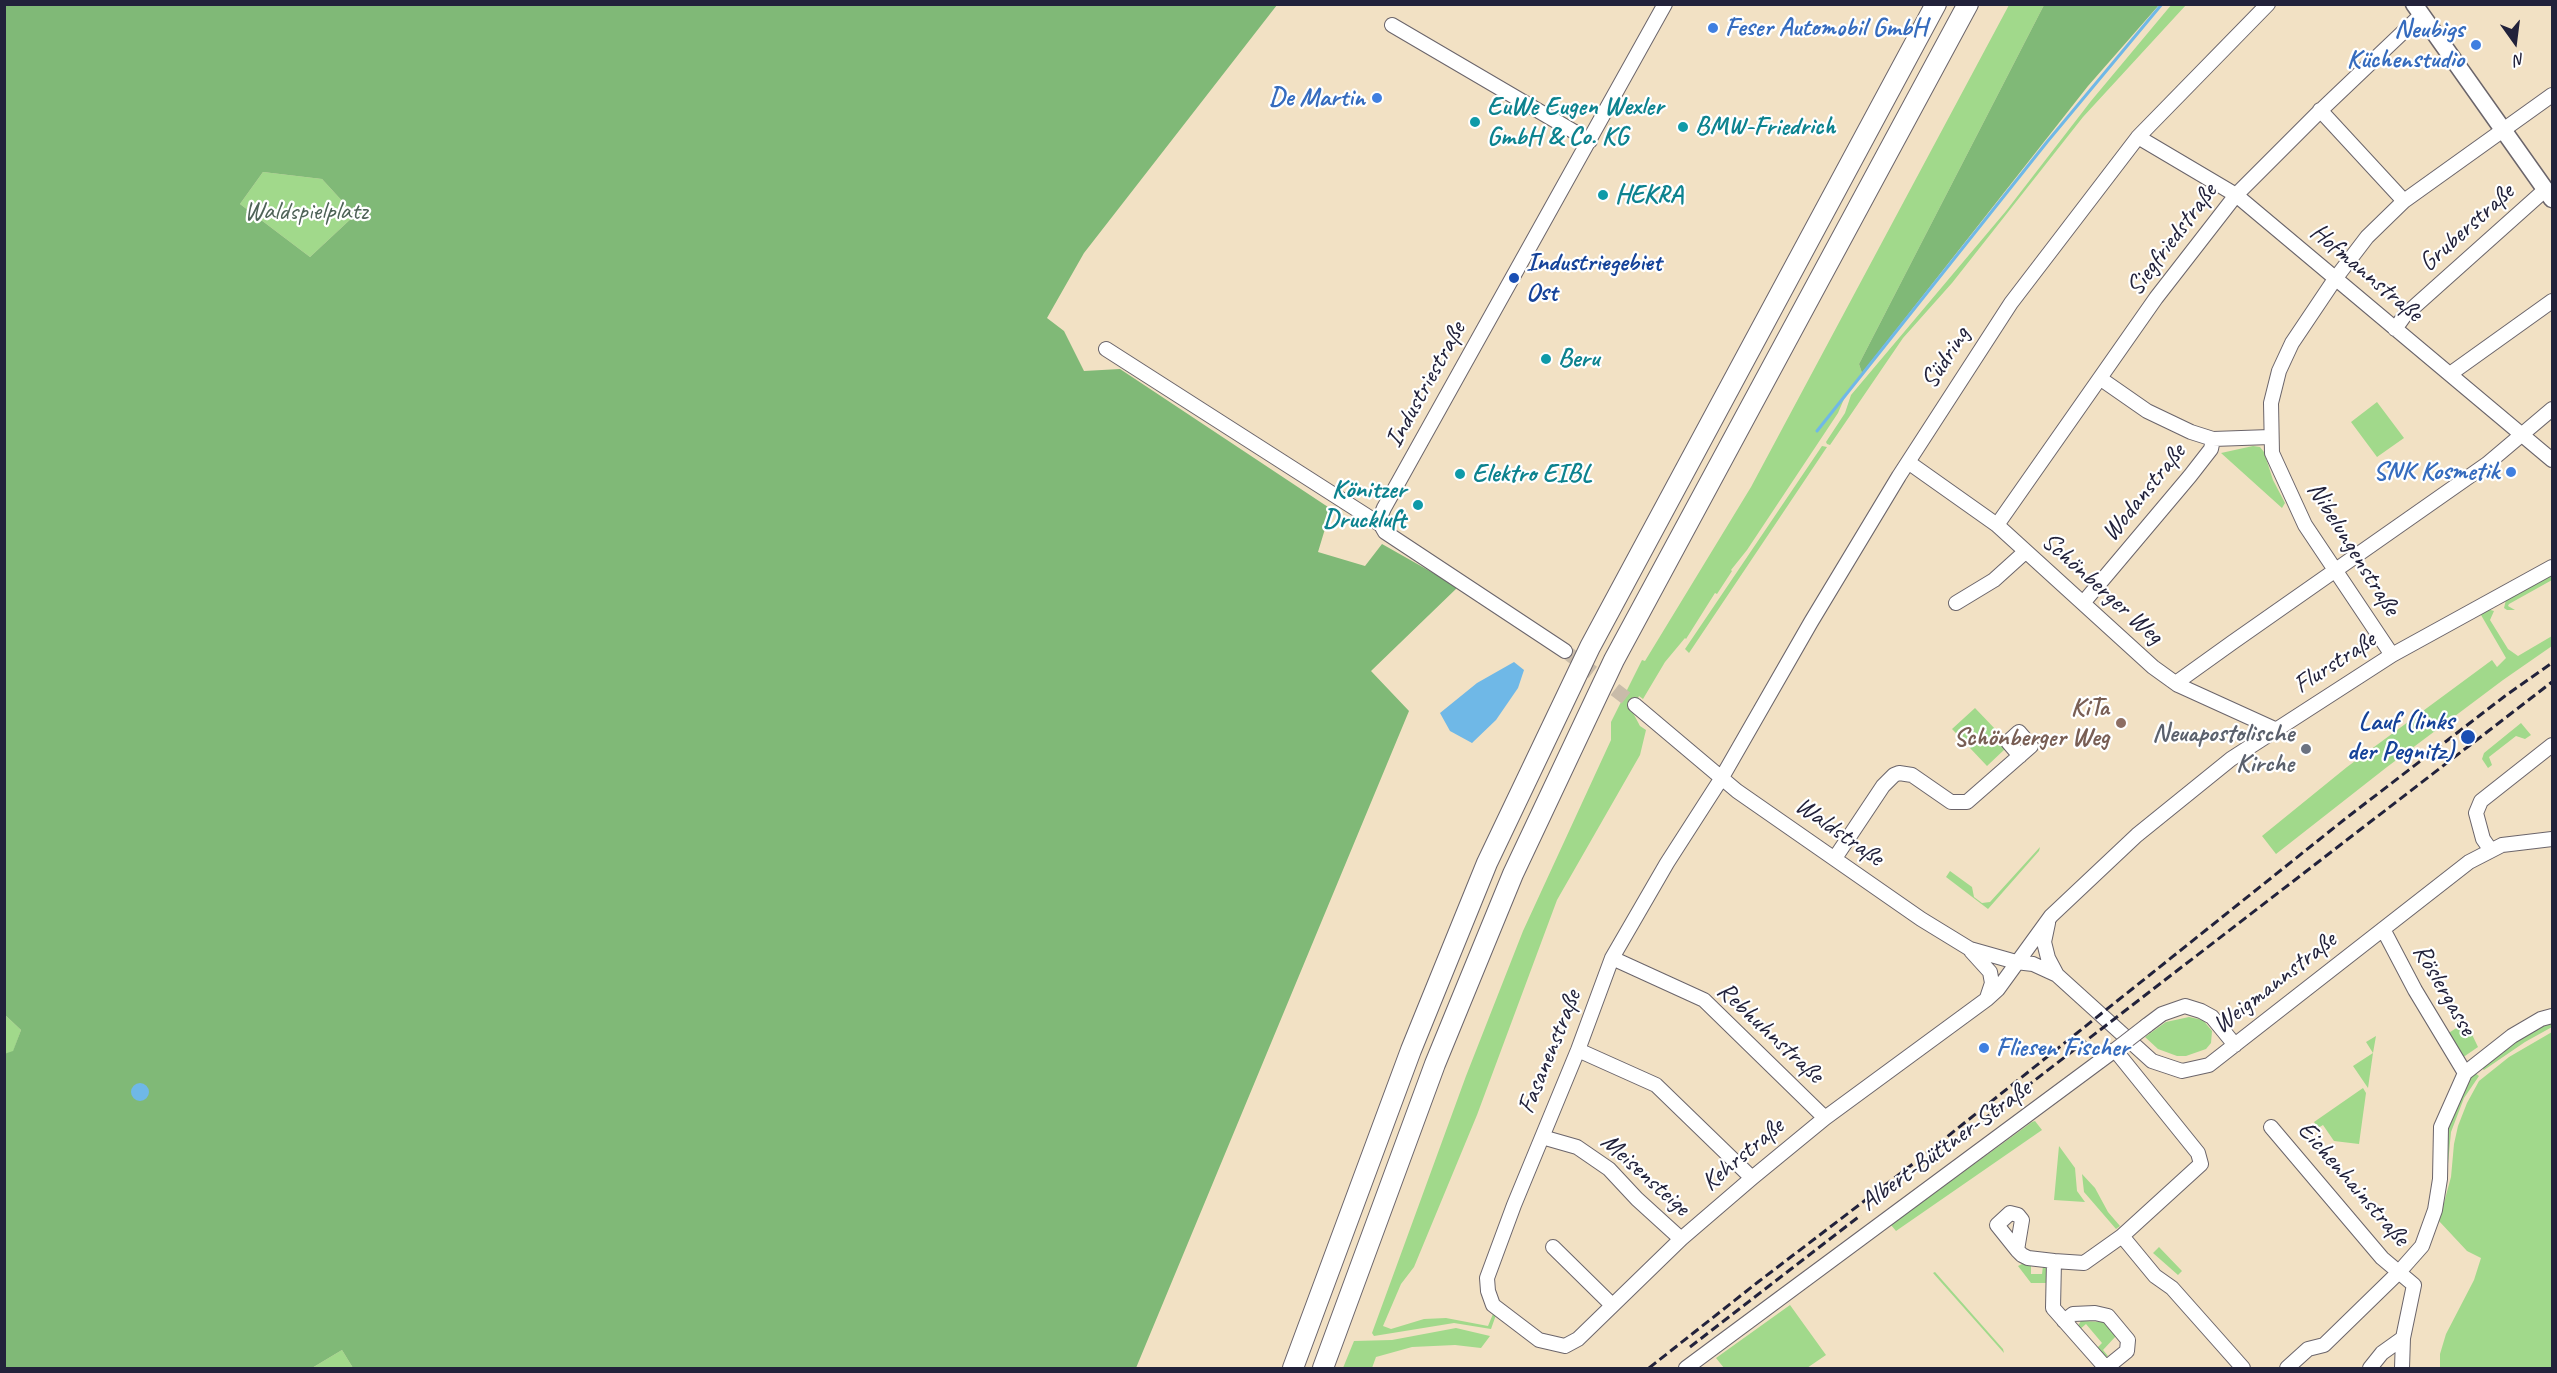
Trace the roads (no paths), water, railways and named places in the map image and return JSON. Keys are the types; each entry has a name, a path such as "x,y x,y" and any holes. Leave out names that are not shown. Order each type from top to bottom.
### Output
{"highway":[{"path":"1293,1368 1411,1050 1486,863 1590,647 1936,4"},
{"path":"1323,1368 1435,1064 1518,863 1614,660 1968,4"}],"main road":[{"path":"2418,10 2549,194"}],"street":[{"name":"Industriestraße","path":"1381,525 1384,508 1665,4"},
{"name":"Südring","path":"1721,779 1811,622 1908,462 2011,303 2138,137 2268,4"},
{"name":"Siegfriedstraße","path":"1997,525 2156,298 2236,195 2418,10"},
{"path":"1392,25 1590,141"},
{"name":"Nibelungenstraße","path":"2392,655 2305,525 2289,495 2272,453 2271,403 2283,358 2335,279 2367,237 2404,201 2553,95"},
{"path":"2320,110 2404,201"},
{"name":"Hofmannstraße","path":"2138,137 2236,195 2553,460"},
{"name":"Gruberstraße","path":"2396,329 2405,315 2549,194"},
{"path":"2450,374 2553,301"},
{"path":"1106,349 1381,525 1385,532 1565,651"},
{"path":"2101,379 2154,415 2186,430 2214,439 2270,437"},
{"path":"2178,685 2180,680 2335,569 2487,464 2522,432 2553,409"},
{"name":"Wodanstraße","path":"2083,603 2190,476 2211,449 2214,439"},
{"name":"Schönberger Weg","path":"1908,462 1997,525 2153,667 2178,685 2277,730"},
{"path":"1956,603 1994,580 2025,552"},
{"name":"Flurstraße","path":"2016,962 2051,916 2137,835 2231,759 2392,655 2553,567"},
{"name":"Waldstraße","path":"1635,705 1721,779 1922,919 1970,949 2016,962 2033,964"},
{"path":"2490,849 2483,839 2476,813 2481,801 2553,745"},
{"path":"1835,858 1882,786 1894,775 1904,773 1912,775 1951,802 1967,802 2020,756"},
{"name":"Fasanenstraße","path":"1539,1340 1493,1305 1488,1291 1487,1278 1578,1050 1612,958 1667,863 1721,779"},
{"name":"Weigmannstraße","path":"2033,964 2057,975 2152,1061 2182,1071 2209,1065 2433,888 2490,849 2502,845 2553,838"},
{"path":"2051,916 2044,942 2048,958 2057,975"},
{"name":"Röslergasse","path":"2384,929 2415,990 2465,1073"},
{"path":"1970,949 1990,972 1992,983 1987,999"},
{"name":"Rebhuhnstraße","path":"1612,958 1704,1000 1825,1118"},
{"name":"Kehrstraße","path":"1539,1340 1565,1346 1578,1339 1680,1239 1825,1118 1987,999 1998,989 2016,962"},
{"name":"Albert-Büttner-Straße","path":"1686,1368 2162,1014 2185,1006 2201,1011 2212,1017 2235,1045"},
{"name":"Eichenhainstraße","path":"2287,1368 2308,1349 2324,1345 2399,1272 2422,1246 2435,1210 2440,1179 2441,1127 2465,1073 2512,1036 2541,1019 2553,1016"},
{"path":"1578,1050 1656,1085 1752,1178"},
{"path":"2017,1250 2028,1258 2084,1263 2121,1236 2201,1164 2198,1153 2115,1050"},
{"name":"Eichenhainstraße","path":"2271,1127 2382,1258 2399,1272"},
{"name":"Meisensteige","path":"1542,1137 1577,1147 1609,1169 1680,1239"},
{"path":"2121,1236 2156,1276 2172,1287 2243,1368"},
{"path":"1553,1247 1611,1305"},
{"path":"2054,1261 2053,1308 2064,1321 2106,1368 2127,1351 2128,1340 2108,1317 2095,1313 2073,1314 2064,1321"},
{"path":"2399,1272 2414,1285 2403,1338 2402,1368"},
{"path":"2370,1368 2382,1353 2403,1338"}],"water":[{"path":"1514,662 1524,670 1518,688 1496,720 1472,743 1450,731 1440,713 1477,683"},
{"path":"140,1083 146,1086 149,1092 146,1098 140,1101 134,1098 131,1092 134,1086"}],"waterway":[{"path":"1817,431 2047,142 2162,4"}],"tunnel":[{"path":"1565,651 1635,705"}],"railway":[{"path":"1649,1368 1918,1160 2345,819 2505,696 2552,663"},
{"path":"1961,1137 2552,682"},
{"path":"1690,1347 1861,1215"}],"place":[{"name":"Feser Automobil GmbH","path":"1713,28"},
{"name":"Neubigs Küchenstudio","path":"2476,45"},
{"name":"De Martin","path":"1377,98"},
{"name":"EuWe Eugen Wexler GmbH & Co. KG","path":"1475,122"},
{"name":"BMW-Friedrich","path":"1683,127"},
{"name":"HEKRA","path":"1603,195"},
{"name":"Industriegebiet Ost","path":"1514,278"},
{"name":"Beru","path":"1546,359"},
{"name":"SNK Kosmetik","path":"2511,472"},
{"name":"Elektro EIBL","path":"1460,474"},
{"name":"Könitzer Druckluft","path":"1418,505"},
{"name":"KiTa Schönberger Weg","path":"2121,723"},
{"name":"Lauf (links der Pegnitz)","path":"2468,737"},
{"name":"Neuapostolische Kirche","path":"2306,749"},
{"name":"Fliesen Fischer","path":"1984,1048"}],"park label":[{"name":"Waldspielplatz","path":"306,212"}]}
